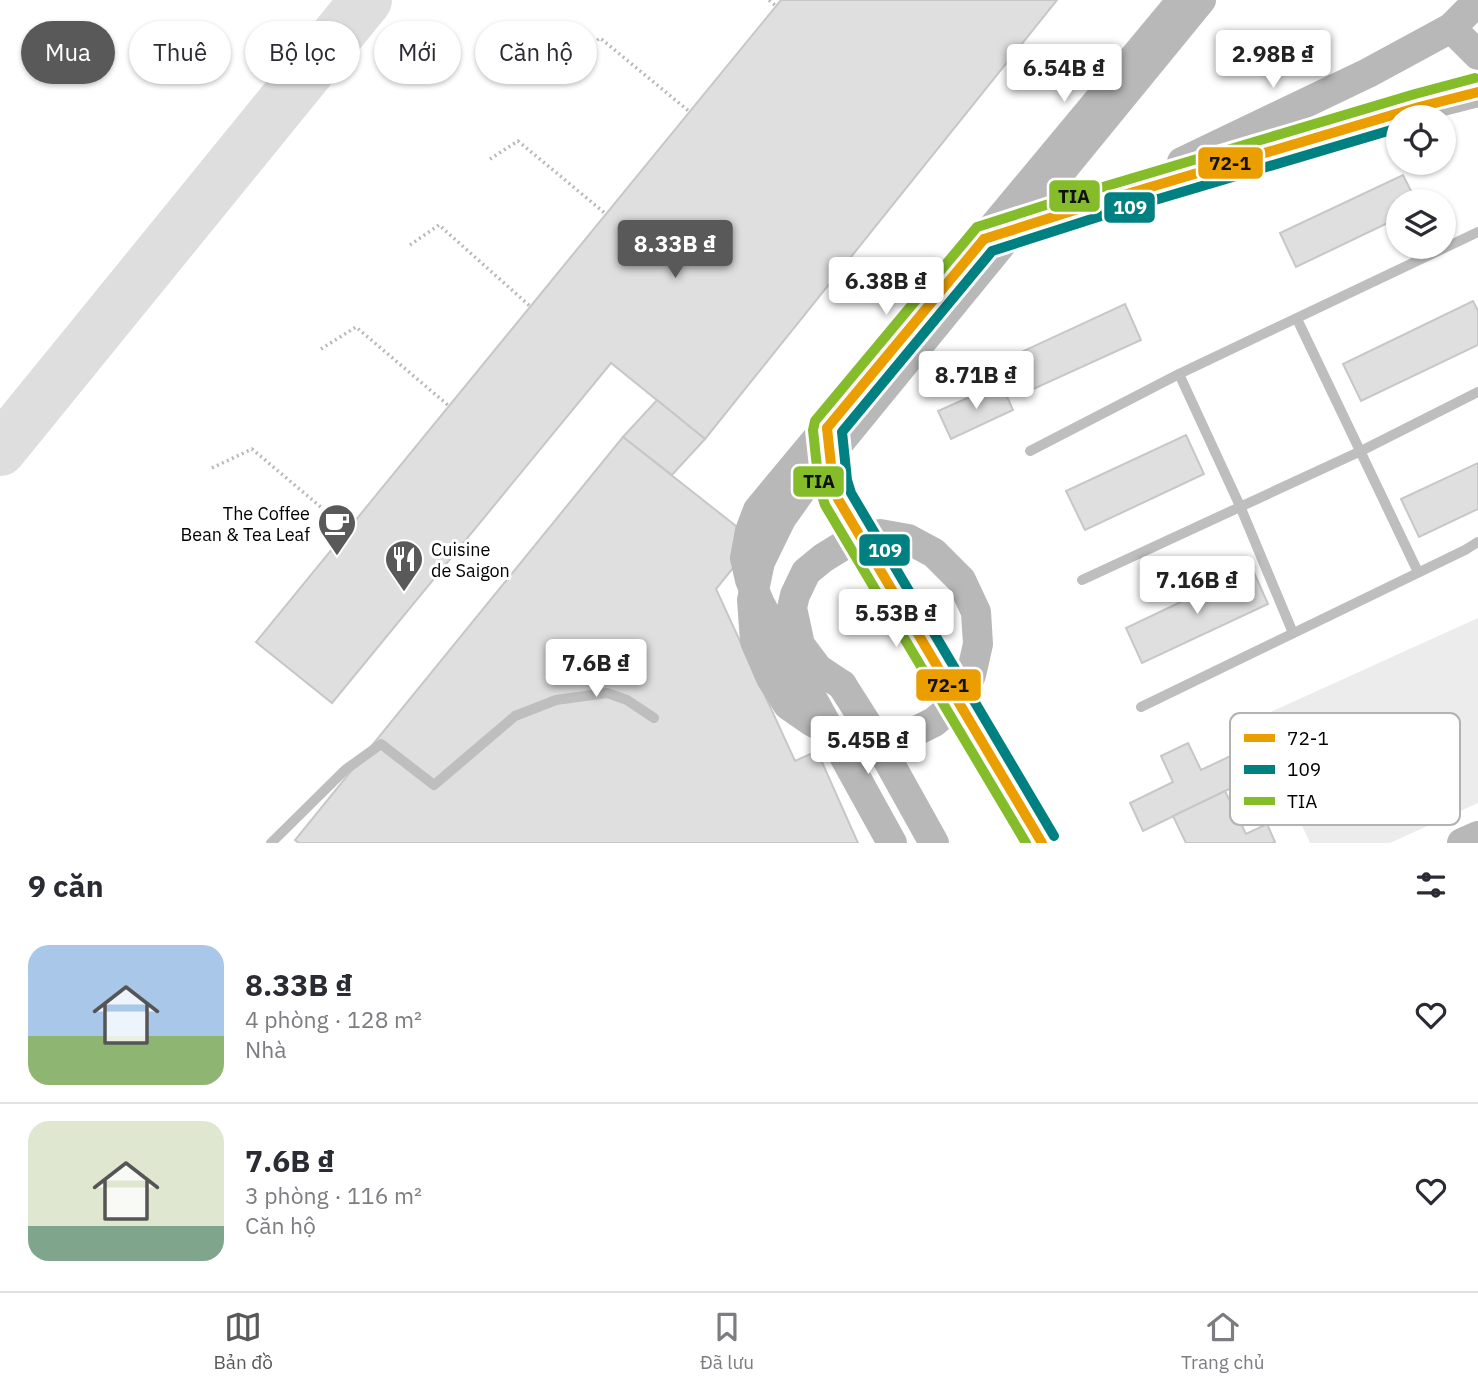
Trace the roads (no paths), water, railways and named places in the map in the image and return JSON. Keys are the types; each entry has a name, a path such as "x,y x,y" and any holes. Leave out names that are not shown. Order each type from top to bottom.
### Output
{"street":[{"path":"892,843 760,604 750,580 746,558 750,531 758,510 1182,0"},
{"path":"842,685 818,669 800,645 792,608 794,595 806,572 822,558 849,542 880,534 908,539 934,553 961,580 976,612 978,644 971,675 959,701 934,722 906,736 872,741 839,736 788,705 771,678 755,640 752,600 760,562 781,519 807,482 1201,0"},
{"path":"934,843 875,737 784,586 784,560 793,522 817,488 1214,0"},
{"path":"1097,203 1368,73 1451,28 1477,0"},
{"path":"1451,28 1478,55"},
{"path":"984,239 1419,107 1478,92"},
{"path":"827,428 833,484 838,499 1042,843"},
{"path":"1462,843 1478,836"}],"lane":[{"path":"1030,451 1179,374 1478,232"},
{"path":"1297,319 1419,572"},
{"path":"1179,374 1240,506 1293,633"},
{"path":"1082,580 1361,451 1478,392"},
{"path":"1141,707 1478,542"},
{"path":"271,843 345,770 381,744 433,785 515,716 556,700 607,692 627,700 654,718"}],"place":[{"name":"The Coffee Bean & Tea Leaf","path":"337,557"},
{"name":"Cuisine de Saigon","path":"404,593"}]}
